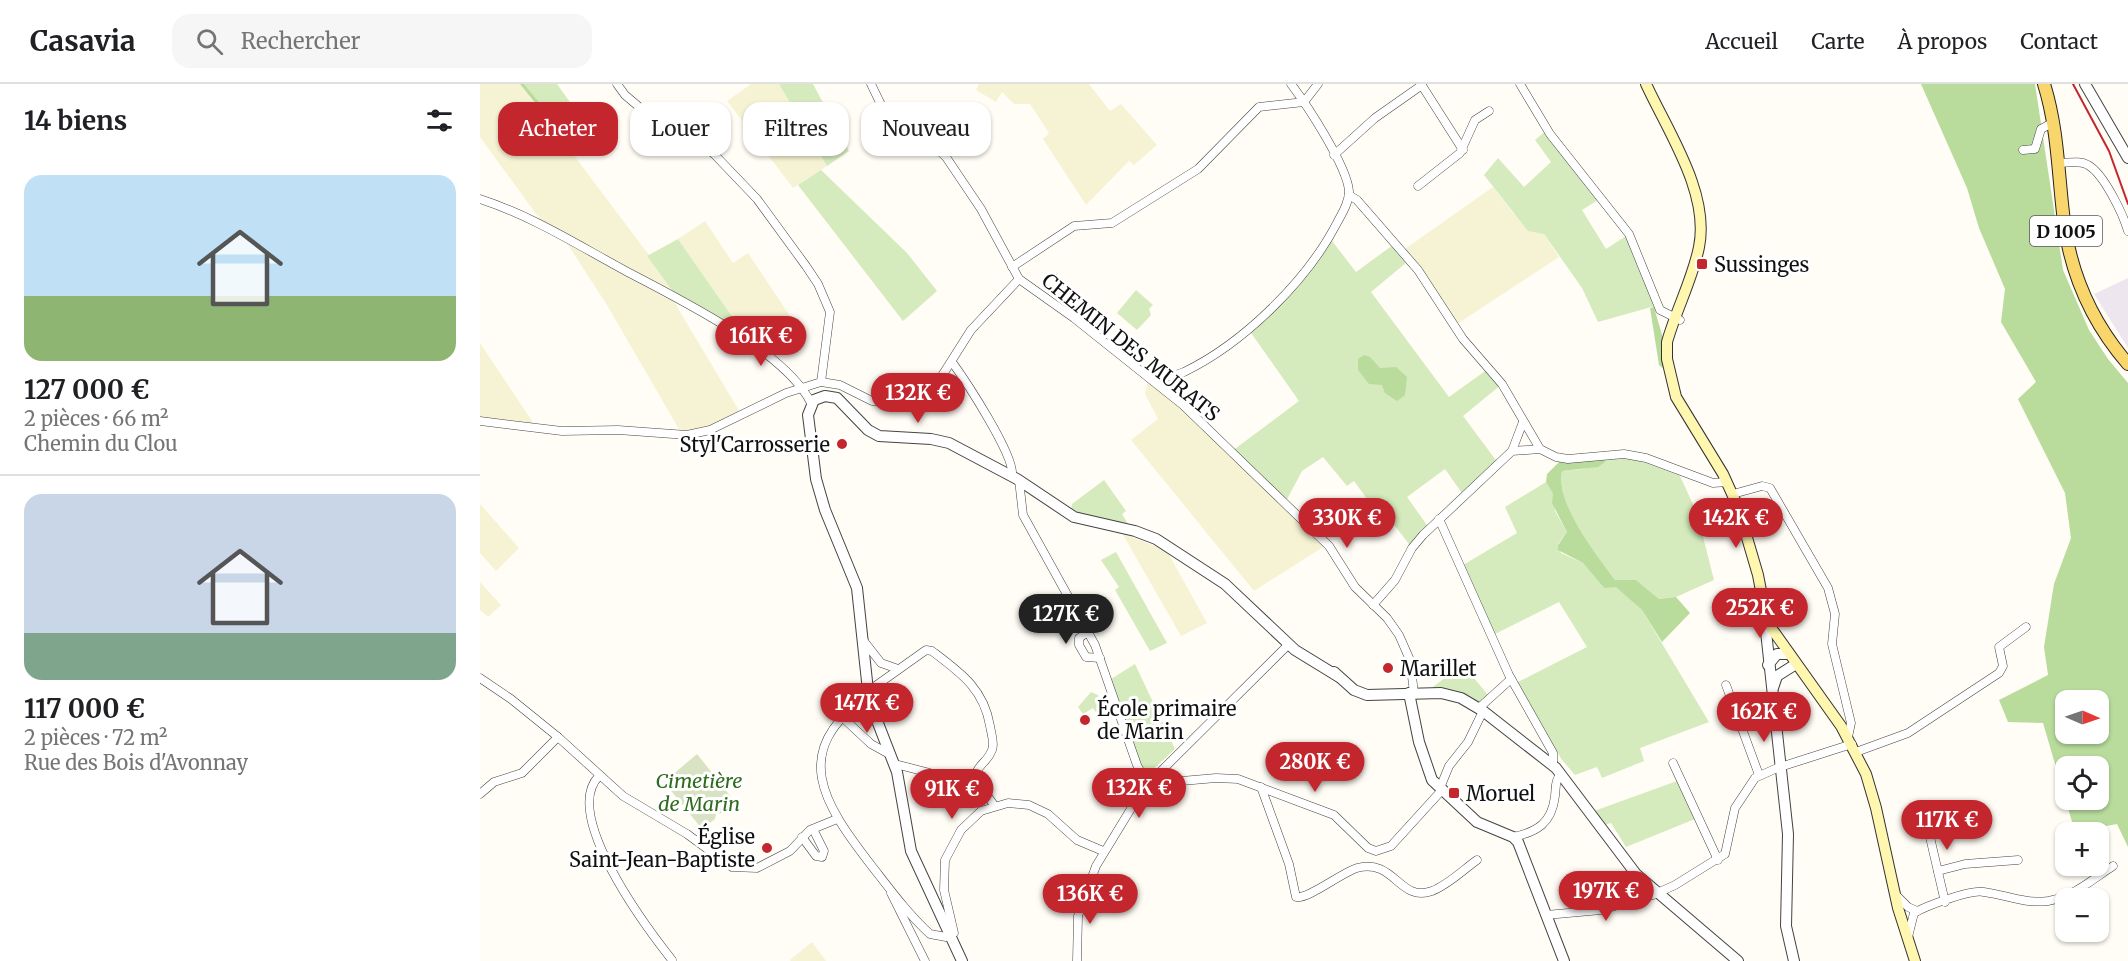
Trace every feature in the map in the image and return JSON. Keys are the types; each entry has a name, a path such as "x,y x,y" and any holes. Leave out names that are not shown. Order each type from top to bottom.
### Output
{"main road":[{"path":"1646,84 1699,202 1701,236 1666,349 1670,373 1681,409 1733,494 1756,566 1763,610 1769,626 1852,744 1876,808 1894,892 1916,961"},
{"name":"D 1005","path":"2044,84 2054,122 2065,227 2075,270 2099,324 2128,364"}],"street":[{"path":"617,84 625,95 651,117 695,136 729,169 768,213 813,277 830,312 821,382"},
{"path":"480,422 562,431 618,430 687,435 710,430 786,393 821,382 835,383 872,401 888,404 934,384 952,362 971,330 1019,279 981,209 946,157 927,140 888,119 871,84"},
{"path":"1149,378 1173,376 1186,371 1254,325 1318,255 1342,213 1348,195 1345,177 1304,102 1291,84"},
{"path":"1012,267 1074,226 1112,223 1198,169 1259,107 1304,102 1318,84"},
{"path":"1520,84 1550,134 1629,234 1659,308 1663,313 1677,319"},
{"path":"2085,84 2125,148 2128,158"},
{"path":"1334,155 1375,118 1422,85 1462,150"},
{"path":"1418,186 1462,150 1476,120 1489,111"},
{"path":"2023,150 2035,149 2041,129 2054,122"},
{"path":"2059,163 2081,163 2093,169 2119,207 2128,231"},
{"path":"1348,195 1357,200 1418,270 1463,339 1506,389 1522,422 1540,449"},
{"path":"480,200 558,232 678,298 778,363 804,389 812,403"},
{"name":"CHEMIN DES MURATS","path":"1019,279 1074,318 1189,410 1320,536 1355,587 1394,627 1405,646 1412,669 1411,693"},
{"path":"952,362 985,412 1012,465 1025,519 1100,658 1138,770 1147,784"},
{"path":"962,961 911,851 893,760 867,694 855,581 818,490 808,419 812,403 822,396 833,396 844,402 868,430 879,436 943,441 1015,478 1074,517 1135,531 1163,543 1220,580 1290,643 1338,676 1354,690 1367,695 1448,694 1481,710 1553,765 1562,774 1622,858 1657,893 1738,961"},
{"path":"1373,605 1395,580 1414,544 1512,451 1522,422"},
{"path":"1512,451 1540,449 1562,458 1608,453 1632,455 1713,483 1727,482"},
{"path":"1733,494 1762,486 1770,488 1827,584 1835,614 1832,644 1851,723 1852,744"},
{"path":"1439,519 1511,680 1551,749 1554,758 1553,765"},
{"path":"1763,610 1788,847 1786,926 1794,961"},
{"path":"1546,915 1601,910 1657,893 1718,860 1726,852 1735,808 1759,775 1852,744 1908,732 1999,673 2003,666 1999,647 2026,627"},
{"path":"1088,632 1079,638 1079,645 1086,657 1100,658"},
{"path":"863,640 881,663 898,669"},
{"path":"1077,961 1078,916 1103,851 1147,784 1290,643"},
{"path":"950,936 930,934 890,889 837,819 824,795 821,778 827,741 841,716 898,669 928,650 966,677 975,687 987,712 993,747 977,769 975,786"},
{"path":"1768,666 1777,654 1789,654"},
{"path":"1773,691 1777,676 1796,664"},
{"path":"480,678 512,699 632,803 690,836 728,865 754,868 790,851 802,837 813,829 837,819"},
{"path":"1147,784 1226,778 1260,787 1334,815 1368,848 1376,851 1391,846 1441,789 1449,766 1468,742 1481,710 1492,693 1511,680"},
{"path":"1726,685 1759,775"},
{"path":"1411,693 1427,770 1441,789 1481,824 1513,837 1520,845 1564,961"},
{"path":"841,716 871,744 893,760 975,786 986,794 994,806"},
{"path":"480,794 494,782 522,773 558,737"},
{"path":"1673,763 1718,860"},
{"path":"1513,837 1534,832 1542,826 1553,805 1557,778 1562,774"},
{"path":"599,776 591,788 589,803 593,825 605,859 672,960"},
{"path":"1260,787 1289,864 1296,897 1305,898 1350,870 1372,866 1380,867 1413,892 1426,893 1441,886 1478,860"},
{"path":"950,936 954,930 945,895 944,872 950,846 972,817 994,806 1011,802 1035,807 1048,814 1077,840 1103,851"},
{"path":"1923,807 1945,902"},
{"path":"802,837 816,856 822,857 824,850 813,829"},
{"path":"1938,871 1965,864 2018,860"},
{"path":"1908,939 1912,916 1917,911 1962,894 1979,891 2026,902 2050,901 2077,891 2113,866"},
{"path":"890,889 892,898 925,961"},
{"path":"1894,892 1911,909 1917,911"}],"shaded area":[{"path":"480,84 520,84 534,102 498,102 498,156 574,156 649,255 647,256 674,293 542,222 480,137"},
{"path":"751,84 779,84 790,102 743,102 743,122 731,106 731,102 727,101"},
{"path":"979,84 1089,84 1110,111 1121,104 1157,145 1134,165 1129,161 1086,205 1043,139 1049,133 1030,104 1014,104 1002,92 996,102 976,90"},
{"path":"769,156 821,156 827,166 793,188"},
{"path":"1493,187 1514,214 1543,233 1559,257 1454,326 1402,251"},
{"path":"705,221 733,263 748,253 790,316 771,329 775,336 772,356 749,341 678,239"},
{"path":"563,237 670,295 741,414 715,427 683,436 607,305"},
{"path":"2128,278 2128,348 2094,294"},
{"path":"480,343 536,427 480,421"},
{"path":"1149,378 1328,544 1254,591 1131,440 1158,419 1145,394"},
{"path":"480,504 519,548 496,571 480,553"},
{"path":"1122,533 1167,551 1207,623 1181,636"},
{"path":"480,582 501,605 488,617 480,610"},
{"path":"730,823 737,834 745,831 744,841 736,847 729,847 722,839 723,829"},
{"path":"812,942 826,961 790,960"}],"green space":[{"path":"520,84 524,84 539,102 534,102"},
{"path":"524,84 557,84 570,102 539,102"},
{"path":"779,84 813,84 823,102 790,102"},
{"path":"1921,84 2035,84 2063,270 2089,330 2108,359 2128,383 2128,847 2117,824 2109,826 2109,822 2072,822 2069,810 2109,810 2109,756 2055,756 2055,764 2043,723 2008,722 1999,700 2048,675 2044,647 2054,584 2071,538 2065,493 2018,399 2036,382 2001,322 2005,289 1979,228 1967,188"},
{"path":"1547,130 1601,198 1582,210 1606,249 1626,236 1655,306 1598,322 1582,288 1544,234 1528,231 1484,175 1498,158 1524,187 1551,162 1535,140"},
{"path":"821,156 842,156 827,166"},
{"path":"821,170 907,253 937,291 903,321 798,185"},
{"path":"1329,237 1356,272 1393,245 1407,262 1371,292 1449,397 1488,369 1502,384 1463,416 1498,463 1464,496 1445,469 1407,497 1429,528 1412,548 1392,522 1374,513 1370,503 1354,481 1347,486 1323,457 1302,471 1285,503 1232,451 1299,401 1249,330"},
{"path":"678,239 749,341 674,293 647,256"},
{"path":"1136,290 1153,305 1149,309 1151,315 1137,330 1117,313"},
{"path":"1654,307 1664,342 1664,369 1659,365 1650,308"},
{"path":"1364,355 1370,357 1380,368 1396,367 1407,377 1405,395 1397,401 1385,393 1382,385 1369,384 1358,370 1358,359"},
{"path":"1604,458 1633,458 1680,476 1697,513 1714,580 1676,597 1659,599 1636,580 1615,580 1588,543 1571,513 1562,484 1562,471 1584,469"},
{"path":"1604,458 1605,462 1598,467 1562,471 1565,498 1588,543 1615,580 1636,580 1659,599 1676,597 1690,613 1662,642 1642,610 1616,587 1604,588 1583,563 1558,550 1558,545 1567,532 1552,503 1553,494 1546,482 1547,474 1559,462"},
{"path":"1104,480 1126,511 1122,514 1128,524 1084,516 1071,510 1072,504"},
{"path":"1546,482 1553,494 1555,511 1567,532 1558,544 1561,553 1583,563 1604,588 1616,586 1642,610 1709,722 1640,748 1644,761 1602,778 1597,767 1575,775 1562,760 1516,683 1587,647 1559,602 1493,635 1463,565 1517,533 1505,507"},
{"path":"1116,552 1167,643 1150,651 1115,590 1119,587 1101,560"},
{"path":"1135,664 1175,749 1150,772 1146,772 1141,766 1111,679"},
{"path":"1463,665 1488,695 1479,703 1430,689"},
{"path":"1091,692 1098,695 1104,717 1101,719 1093,708 1083,714 1078,707"},
{"name":"Cimetière de Marin","path":"697,754 735,802 722,813 716,814 715,819 702,829 664,782"},
{"path":"1677,781 1695,819 1626,847 1611,823 1604,825 1594,811"}],"railway":[{"path":"2073,84 2109,151 2128,204"}],"place":[{"name":"Sussinges","path":"1702,264"},
{"name":"Styl'Carrosserie","path":"842,444"},
{"name":"Marillet","path":"1388,668"},
{"name":"École primaire de Marin","path":"1085,720"},
{"name":"Moruel","path":"1454,793"},
{"name":"Église Saint-Jean-Baptiste","path":"767,848"}]}
